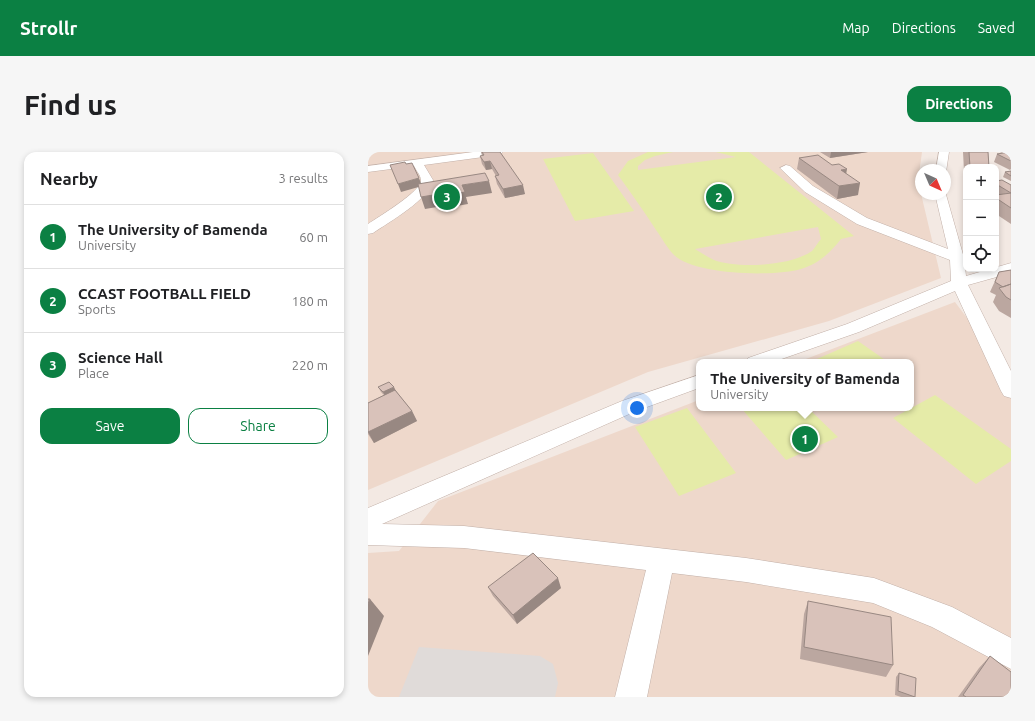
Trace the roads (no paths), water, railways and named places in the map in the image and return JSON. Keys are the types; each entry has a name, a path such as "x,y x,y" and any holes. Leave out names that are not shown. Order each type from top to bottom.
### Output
{"street":[{"path":"368,169 498,152"},
{"path":"943,164 944,152"},
{"path":"368,230 417,196 426,187 427,180 417,162"},
{"path":"786,168 809,189 862,221 958,258"},
{"path":"943,200 958,258 959,283 1011,391"},
{"path":"764,359 853,328 959,283 1011,268"},
{"path":"368,519 629,406 696,382"},
{"path":"368,534 464,538 746,570 874,591 942,617 1011,654"},
{"path":"631,697 661,561"}],"place":[{"name":"Science Hall","path":"447,197"},
{"name":"CCAST FOOTBALL FIELD","path":"719,197"},
{"name":"The University of Bamenda","path":"805,439"}]}
